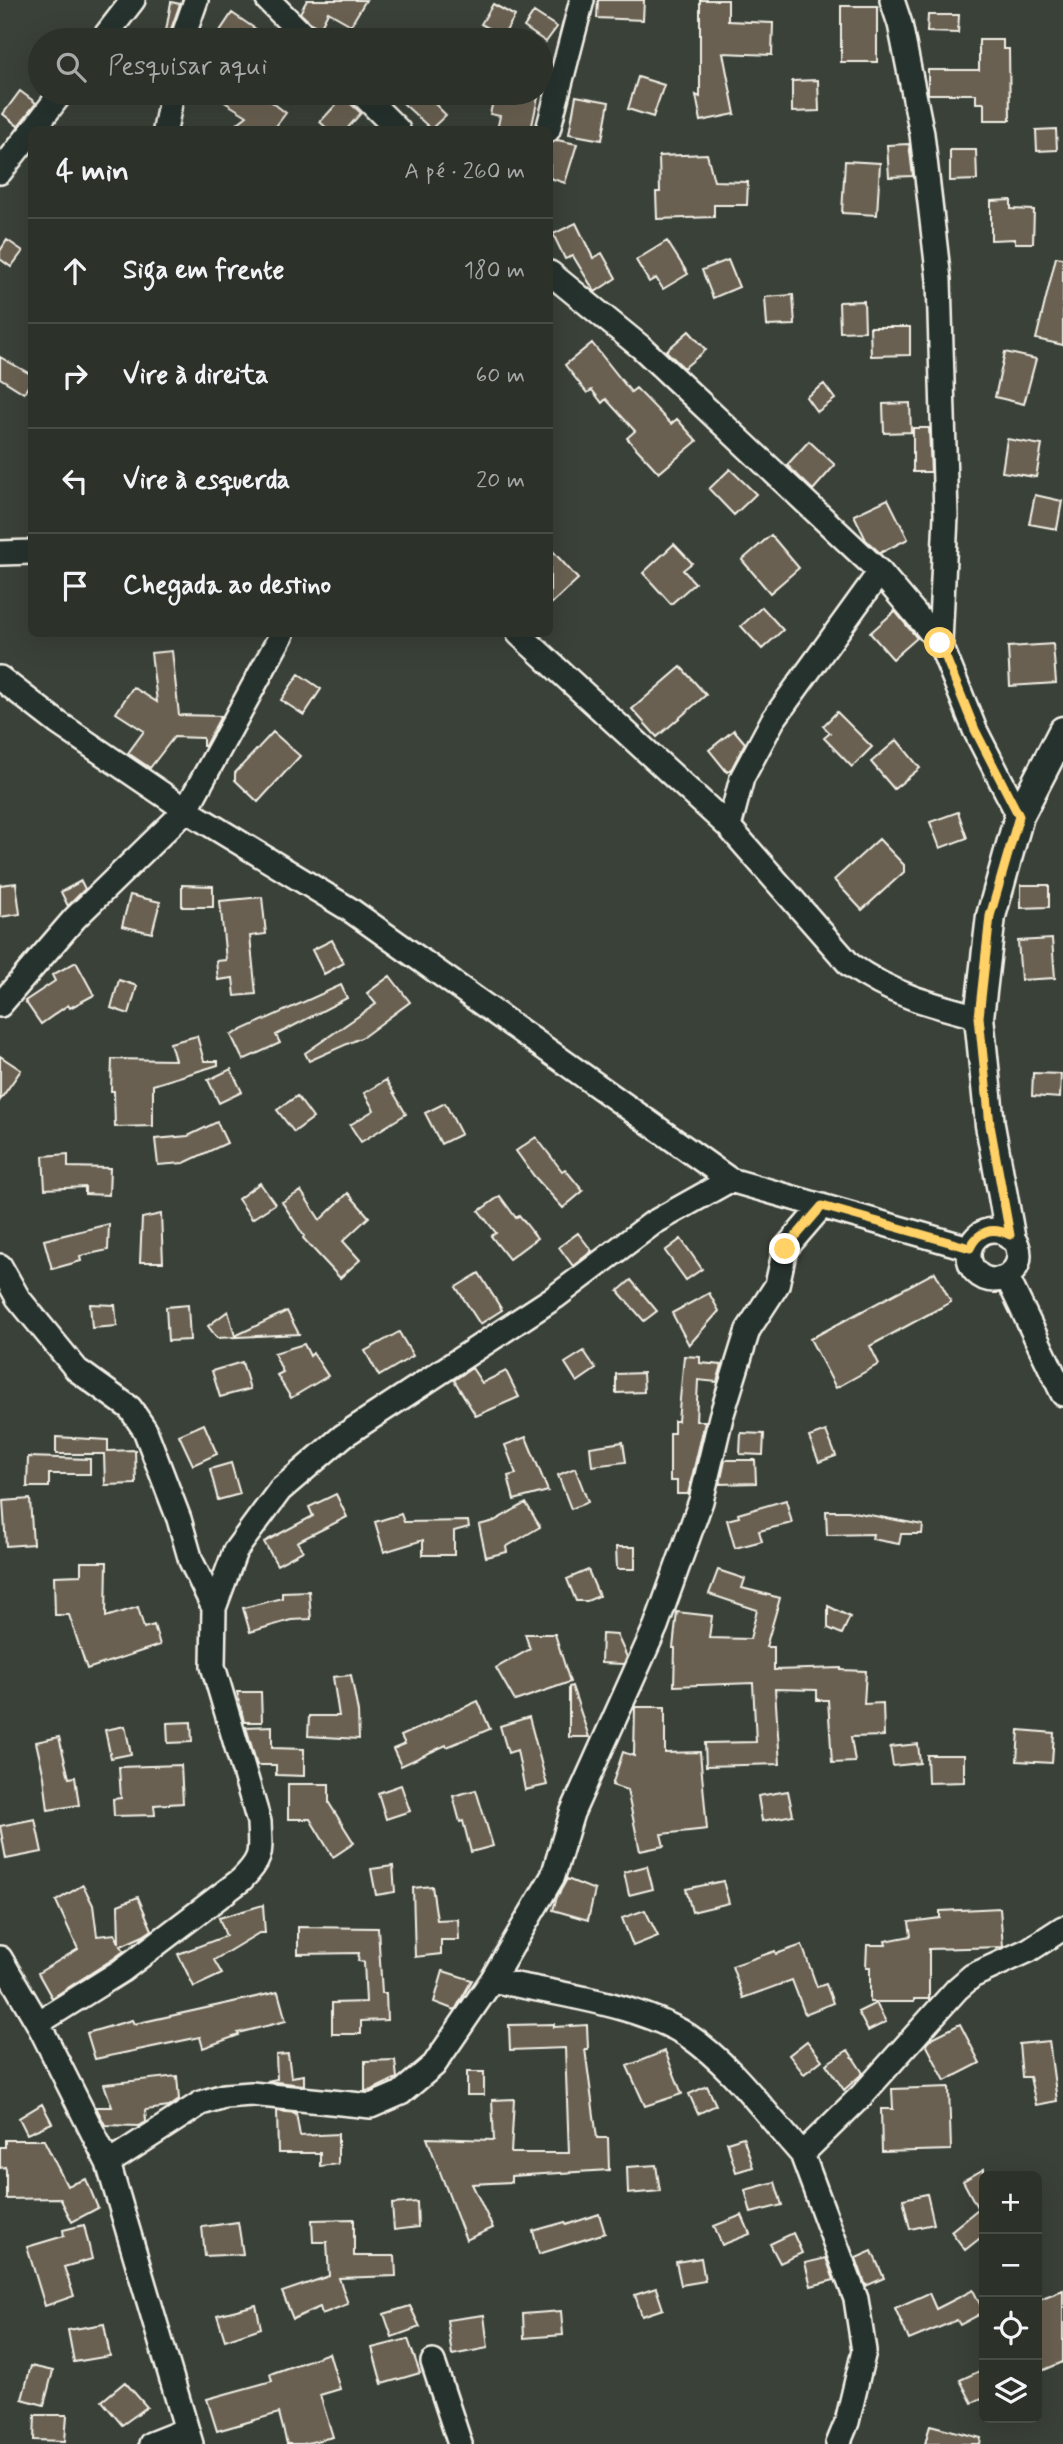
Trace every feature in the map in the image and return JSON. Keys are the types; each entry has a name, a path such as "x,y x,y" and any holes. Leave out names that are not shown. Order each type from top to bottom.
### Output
{"street":[{"path":"111,28 133,0"},
{"path":"186,28 197,0"},
{"path":"268,0 296,28"},
{"path":"549,126 582,0"},
{"path":"892,0 900,24 922,134 939,280 946,516 940,643"},
{"path":"35,126 52,105"},
{"path":"166,126 170,105"},
{"path":"373,105 394,126"},
{"path":"0,172 28,135"},
{"path":"553,275 642,348 880,572 940,643 975,730 1019,816"},
{"path":"0,553 28,552"},
{"path":"729,827 742,778 773,720 880,572"},
{"path":"0,1005 75,918 186,810 280,637"},
{"path":"522,637 729,827 850,965 876,983 908,998 979,1017"},
{"path":"0,678 58,723 186,810 349,909 730,1180 970,1248"},
{"path":"1010,1235 990,1125 979,1017 990,916 1019,816 1063,731"},
{"path":"38,2023 121,1971 241,1880 257,1864 260,1848 259,1822 212,1666 214,1608 235,1551 280,1490 343,1436 555,1297 653,1223 730,1180"},
{"path":"108,2163 201,2103 225,2096 251,2094 371,2106 401,2093 434,2065 492,1980 553,1876 572,1813 656,1626 701,1501 721,1417 748,1330 777,1285 785,1249 822,1206"},
{"path":"991,1230 1001,1230 1010,1235 1020,1252 1014,1270 1007,1277 988,1280 979,1275 972,1268 969,1258 974,1239 991,1230"},
{"path":"0,1266 18,1298 77,1370 130,1408 145,1430 179,1519 191,1562 214,1608"},
{"path":"1007,1277 1063,1394"},
{"path":"802,2154 862,2095 957,1989 972,1976 1029,1950 1063,1928"},
{"path":"0,1958 38,2023 108,2163 188,2437 151,2444"},
{"path":"492,1980 639,2012 687,2035 726,2068 802,2154 856,2299 864,2351 847,2422 838,2444"},
{"path":"433,2362 460,2444"}],"building":[{"path":"307,0 366,0 351,25 328,12 320,28 300,13"},
{"path":"598,0 644,0 643,20 597,18"},
{"path":"700,0 728,0 728,21 773,23 772,55 723,53 735,114 701,121 696,95 700,97"},
{"path":"171,2 180,4 171,28 167,28"},
{"path":"493,4 515,16 508,28 488,28 481,24"},
{"path":"841,6 877,6 877,62 841,62"},
{"path":"534,12 557,27 553,32 553,28 524,27"},
{"path":"232,13 254,28 222,28"},
{"path":"928,15 959,15 958,33 927,32"},
{"path":"979,40 1003,40 1003,49 1009,49 1010,120 984,120 984,103 976,103 976,94 928,94 928,70 979,70"},
{"path":"638,77 664,85 653,117 628,109"},
{"path":"818,80 819,111 792,112 792,81"},
{"path":"20,91 28,97 28,105 34,105 18,126 3,114"},
{"path":"576,96 609,102 602,140 569,134"},
{"path":"229,105 276,105 286,113 276,126 234,126 247,116"},
{"path":"336,105 352,105 361,113 350,126 324,126 320,122"},
{"path":"405,105 436,105 446,115 434,126 428,126"},
{"path":"492,105 536,105 532,126 498,126 500,116 490,114"},
{"path":"1056,129 1057,150 1037,151 1036,130"},
{"path":"557,140 577,144 565,183 553,179 553,142"},
{"path":"909,144 913,176 889,177 887,145"},
{"path":"950,150 976,150 977,180 950,181"},
{"path":"707,154 714,181 748,182 747,205 714,205 714,217 657,219 656,192 660,192 659,156"},
{"path":"845,161 880,163 877,215 842,213"},
{"path":"1011,200 1011,209 1034,210 1033,243 1015,243 1015,239 991,240 991,201"},
{"path":"576,223 593,258 602,253 616,278 595,292 573,256 565,259 553,234"},
{"path":"7,240 23,251 11,267 0,259 0,251"},
{"path":"667,241 688,274 663,289 656,278 649,282 636,260"},
{"path":"1056,257 1063,258 1063,345 1036,339"},
{"path":"728,260 739,287 713,298 702,270"},
{"path":"793,295 795,325 767,326 765,297"},
{"path":"864,301 865,331 840,332 839,302"},
{"path":"870,327 910,327 910,355 871,356"},
{"path":"689,331 706,350 684,368 666,351"},
{"path":"592,343 631,392 636,388 671,424 677,419 697,441 659,473 627,438 635,431 606,399 602,403 592,390 587,393 565,365"},
{"path":"1005,352 1036,359 1024,404 995,397"},
{"path":"0,357 28,373 28,386 24,393 0,378"},
{"path":"824,384 835,399 817,412 806,397"},
{"path":"910,403 911,432 884,433 883,404"},
{"path":"913,428 929,428 931,472 913,472"},
{"path":"1007,439 1042,445 1036,477 1002,472"},
{"path":"809,441 835,465 813,490 787,465"},
{"path":"730,469 756,494 734,515 709,489"},
{"path":"1035,495 1062,501 1057,529 1029,524"},
{"path":"888,499 908,539 880,553 866,540 854,515"},
{"path":"771,535 799,568 770,593 742,560"},
{"path":"674,544 692,563 683,570 695,583 671,604 643,573"},
{"path":"553,551 578,579 553,602"},
{"path":"762,607 783,630 762,649 741,626"},
{"path":"895,611 917,638 893,659 870,633"},
{"path":"1053,644 1056,683 1010,686 1008,647"},
{"path":"172,651 179,715 221,716 205,746 203,738 174,737 150,768 128,753 144,731 116,713 133,687 157,702 151,653"},
{"path":"681,667 706,695 657,737 632,709"},
{"path":"299,674 321,689 304,715 281,700"},
{"path":"837,712 872,747 852,767 824,738 830,733 823,726"},
{"path":"734,730 745,743 732,768 727,772 709,750"},
{"path":"273,732 300,756 258,802 235,780 235,773"},
{"path":"897,740 920,768 894,789 871,762"},
{"path":"958,812 967,838 940,848 930,822"},
{"path":"879,839 904,865 904,872 862,910 834,880"},
{"path":"81,881 85,889 68,906 61,892"},
{"path":"16,883 20,914 0,917 0,885"},
{"path":"182,885 213,886 213,907 182,907"},
{"path":"1021,885 1049,885 1049,907 1021,908"},
{"path":"130,895 160,902 152,933 122,926"},
{"path":"262,897 266,934 250,936 256,994 235,996 233,978 218,980 216,961 226,960 220,901"},
{"path":"1052,939 1055,978 1021,980 1018,941"},
{"path":"332,940 344,963 324,974 312,950"},
{"path":"76,962 94,995 70,1008 68,1005 41,1024 25,1001 55,981 52,975"},
{"path":"390,976 410,1002 363,1037 309,1061 305,1053 376,1004 367,993"},
{"path":"119,980 137,986 129,1014 111,1008"},
{"path":"341,985 347,998 276,1035 280,1043 243,1060 231,1035"},
{"path":"197,1036 204,1061 218,1061 218,1065 153,1085 153,1126 115,1127 114,1091 111,1091 112,1059 175,1060 170,1043"},
{"path":"0,1056 21,1070 0,1100"},
{"path":"231,1069 242,1092 219,1103 208,1080"},
{"path":"1033,1073 1061,1074 1060,1098 1032,1096"},
{"path":"386,1080 406,1114 361,1142 350,1125 374,1110 364,1093"},
{"path":"297,1096 313,1118 294,1132 277,1110"},
{"path":"445,1103 461,1134 441,1144 425,1113"},
{"path":"217,1122 227,1143 184,1163 158,1165 155,1139 188,1136"},
{"path":"536,1137 562,1171 565,1169 583,1191 563,1208 516,1151"},
{"path":"68,1154 68,1167 110,1168 109,1195 85,1194 85,1187 45,1189 43,1156"},
{"path":"260,1183 275,1204 252,1219 238,1199"},
{"path":"301,1191 320,1220 348,1193 369,1217 343,1241 360,1260 340,1278 303,1238 282,1202"},
{"path":"500,1196 516,1218 519,1215 537,1238 509,1259 491,1236 496,1233 479,1211"},
{"path":"161,1214 163,1262 140,1262 142,1218"},
{"path":"109,1224 108,1250 80,1256 81,1261 52,1269 44,1240"},
{"path":"578,1233 592,1251 573,1266 559,1247"},
{"path":"681,1239 702,1269 686,1280 665,1251"},
{"path":"935,1272 951,1302 870,1346 879,1364 836,1388 810,1339"},
{"path":"479,1273 502,1310 480,1324 456,1287"},
{"path":"631,1280 657,1311 644,1321 618,1291"},
{"path":"709,1293 719,1311 689,1345 672,1313"},
{"path":"90,1304 115,1305 117,1326 92,1328"},
{"path":"188,1305 190,1340 168,1341 166,1307"},
{"path":"228,1311 235,1336 287,1311 299,1334 217,1338 208,1326"},
{"path":"399,1332 413,1356 379,1376 365,1351"},
{"path":"304,1344 310,1356 313,1353 328,1376 291,1398 277,1375 283,1372 274,1353"},
{"path":"584,1351 596,1369 577,1382 565,1363"},
{"path":"684,1356 700,1357 700,1363 722,1365 717,1382 698,1380 696,1421 705,1421 688,1494 677,1494 677,1481 670,1481 670,1433 674,1433 674,1421 678,1421"},
{"path":"242,1362 250,1389 220,1397 212,1371"},
{"path":"472,1368 482,1383 506,1371 519,1397 476,1416 454,1380"},
{"path":"643,1373 644,1392 616,1393 616,1374"},
{"path":"204,1424 217,1454 193,1465 179,1435"},
{"path":"826,1431 836,1456 819,1462 809,1437"},
{"path":"741,1433 764,1434 763,1455 740,1454"},
{"path":"56,1437 108,1440 108,1451 135,1450 136,1484 105,1485 104,1454 56,1454"},
{"path":"526,1437 548,1491 514,1500 508,1476 516,1474 505,1445"},
{"path":"623,1442 626,1462 592,1466 590,1447"},
{"path":"28,1457 90,1459 90,1474 49,1474 49,1487 27,1487"},
{"path":"725,1460 755,1460 756,1483 720,1484"},
{"path":"231,1463 240,1494 218,1500 210,1469"},
{"path":"575,1468 588,1502 571,1509 558,1475"},
{"path":"336,1494 347,1517 297,1542 303,1551 277,1565 264,1542 313,1516 309,1507"},
{"path":"30,1499 33,1544 6,1546 3,1501"},
{"path":"786,1500 792,1523 759,1531 762,1541 735,1548 727,1520 739,1517 738,1514"},
{"path":"526,1503 540,1527 506,1547 507,1552 486,1557 479,1525 494,1521"},
{"path":"826,1511 848,1511 923,1525 922,1534 901,1534 899,1544 872,1539 873,1534 827,1535"},
{"path":"401,1514 404,1522 468,1521 469,1527 454,1531 454,1555 423,1555 423,1540 384,1552 375,1522"},
{"path":"616,1547 635,1547 635,1569 617,1569"},
{"path":"81,1562 107,1562 106,1617 138,1607 144,1628 154,1625 160,1645 87,1669 69,1615 55,1615 54,1576 81,1575"},
{"path":"588,1570 599,1596 587,1601 576,1601 567,1579"},
{"path":"718,1570 745,1579 742,1588 780,1598 766,1647 774,1647 774,1670 841,1668 866,1671 864,1704 883,1703 884,1736 851,1737 855,1762 832,1763 828,1700 817,1700 817,1690 775,1689 780,1764 706,1766 705,1743 756,1742 753,1683 674,1686 673,1648 677,1612 712,1616 709,1638 750,1639 757,1610 709,1594"},
{"path":"309,1591 311,1619 291,1620 250,1632 243,1608 282,1598 282,1592"},
{"path":"828,1606 850,1617 842,1634 828,1628"},
{"path":"525,1634 555,1634 570,1682 515,1701 496,1668 530,1649"},
{"path":"602,1634 617,1635 627,1657 624,1664 601,1663"},
{"path":"351,1675 358,1712 359,1739 308,1736 309,1716 339,1716 333,1677"},
{"path":"572,1686 589,1737 569,1737 569,1687"},
{"path":"237,1692 261,1692 262,1722 244,1722"},
{"path":"478,1701 490,1729 447,1747 446,1745 401,1766 393,1749 405,1744 401,1736"},
{"path":"635,1707 665,1707 665,1753 700,1752 707,1829 661,1834 664,1846 640,1851 627,1790 612,1785 623,1752 634,1756"},
{"path":"529,1717 547,1785 525,1790 517,1750 508,1753 500,1726"},
{"path":"191,1722 192,1742 168,1743 167,1723"},
{"path":"125,1726 131,1754 111,1758 105,1730"},
{"path":"272,1726 272,1748 304,1749 304,1776 276,1775 276,1765 257,1765 246,1727"},
{"path":"1019,1730 1054,1733 1052,1763 1017,1761"},
{"path":"59,1737 69,1778 75,1777 79,1805 48,1810 36,1742"},
{"path":"918,1744 920,1763 893,1766 890,1747"},
{"path":"927,1755 964,1755 964,1782 928,1783"},
{"path":"181,1765 183,1803 154,1805 155,1815 114,1816 113,1799 121,1798 119,1767"},
{"path":"288,1784 329,1784 329,1803 354,1843 333,1857 310,1819 288,1819"},
{"path":"401,1785 410,1811 386,1819 378,1793"},
{"path":"476,1790 493,1846 471,1852 453,1796"},
{"path":"788,1791 793,1815 762,1821 758,1796"},
{"path":"35,1819 42,1852 6,1859 0,1826"},
{"path":"393,1866 395,1892 376,1895 371,1869"},
{"path":"647,1866 653,1889 629,1895 624,1872"},
{"path":"567,1879 595,1890 588,1920 553,1910"},
{"path":"723,1881 729,1903 692,1912 686,1889"},
{"path":"83,1885 93,1905 97,1936 115,1934 119,1943 118,1905 138,1897 152,1930 121,1946 124,1951 52,1998 38,1973 78,1949 56,1901"},
{"path":"432,1886 437,1920 458,1919 459,1940 441,1940 441,1954 415,1957 413,1888"},
{"path":"263,1905 265,1933 259,1933 214,1960 222,1974 194,1987 178,1954 226,1936 219,1918"},
{"path":"1000,1908 1003,1947 929,1949 929,1999 914,1999 914,2002 870,2002 870,1967 866,1967 867,1945 886,1945 885,1941 911,1936 909,1922 940,1918 940,1911"},
{"path":"645,1910 658,1936 633,1946 622,1918"},
{"path":"298,1927 378,1928 382,1993 386,1993 387,2020 361,2021 361,2034 332,2034 332,2003 366,2002 364,1962 358,1961 359,1953 298,1954"},
{"path":"802,1945 817,1987 826,1984 833,2003 805,2014 792,1980 743,1998 732,1966"},
{"path":"443,1971 472,1980 455,2010 434,2002"},
{"path":"278,1992 286,2021 238,2033 239,2035 203,2048 200,2037 95,2059 87,2033 132,2020 134,2024"},
{"path":"876,2003 886,2022 868,2031 858,2012"},
{"path":"554,2024 554,2027 587,2025 588,2049 585,2049 597,2138 608,2138 609,2170 511,2176 511,2182 472,2184 493,2228 466,2240 427,2138 494,2140 492,2100 514,2099 511,2153 569,2153 565,2048 510,2050 509,2025"},
{"path":"960,2024 980,2063 945,2081 926,2044 932,2038"},
{"path":"807,2041 822,2060 804,2074 789,2055"},
{"path":"1049,2041 1057,2101 1036,2105 1030,2077 1022,2077 1019,2044"},
{"path":"848,2050 863,2073 844,2090 826,2064"},
{"path":"665,2051 682,2094 645,2106 627,2066"},
{"path":"288,2054 291,2077 304,2075 304,2085 267,2081 277,2079 276,2055"},
{"path":"395,2060 397,2078 365,2091 365,2061"},
{"path":"467,2072 484,2072 484,2095 467,2095"},
{"path":"177,2076 179,2100 169,2107 145,2110 146,2122 139,2126 105,2125 96,2107 112,2107 104,2084"},
{"path":"707,2086 716,2105 698,2114 689,2094"},
{"path":"949,2087 951,2150 882,2152 881,2109 893,2109 892,2089"},
{"path":"42,2104 52,2123 27,2134 19,2118"},
{"path":"277,2111 296,2113 300,2136 338,2134 338,2164 320,2166 320,2153 278,2153"},
{"path":"743,2137 753,2167 736,2172 727,2142"},
{"path":"5,2140 44,2140 67,2186 86,2179 98,2208 72,2222 60,2198 6,2199 6,2170 5,2167 0,2168 0,2147 5,2147"},
{"path":"656,2165 660,2191 628,2194 627,2167"},
{"path":"979,2172 979,2239 965,2250 951,2231 978,2209 963,2181"},
{"path":"775,2182 782,2205 751,2213 745,2190"},
{"path":"927,2194 934,2224 910,2229 903,2199"},
{"path":"417,2202 418,2227 394,2230 392,2204"},
{"path":"599,2214 605,2233 539,2254 533,2231 565,2222 566,2225"},
{"path":"742,2215 750,2234 722,2245 714,2226"},
{"path":"354,2219 354,2256 395,2256 396,2276 339,2278 348,2304 322,2314 320,2307 293,2319 282,2292 329,2276 327,2242 313,2242 312,2220"},
{"path":"238,2222 243,2254 205,2256 202,2227"},
{"path":"84,2225 92,2259 64,2267 74,2296 45,2306 27,2247 64,2236 63,2230"},
{"path":"793,2233 802,2253 780,2263 770,2244"},
{"path":"872,2251 884,2278 866,2286 856,2258"},
{"path":"701,2258 705,2281 681,2285 676,2262"},
{"path":"826,2258 834,2280 811,2286 805,2263"},
{"path":"656,2288 663,2309 642,2316 635,2295"},
{"path":"973,2290 979,2302 979,2315 960,2325 957,2320 909,2340 895,2308 929,2293 936,2309"},
{"path":"1063,2290 1063,2362 1042,2371 1042,2360 1042,2298"},
{"path":"256,2305 261,2328 225,2340 217,2315"},
{"path":"410,2306 420,2327 392,2337 384,2314"},
{"path":"561,2311 563,2335 524,2338 523,2314"},
{"path":"484,2315 488,2348 452,2355 447,2320"},
{"path":"104,2324 110,2356 74,2362 68,2330"},
{"path":"408,2339 420,2373 382,2384 372,2348"},
{"path":"329,2353 340,2389 320,2395 333,2437 303,2444 287,2444 279,2413 217,2431 207,2399 272,2381 270,2374"},
{"path":"31,2366 53,2371 44,2405 22,2399"},
{"path":"979,2371 979,2400 972,2403 960,2380"},
{"path":"125,2382 147,2407 122,2425 102,2401"},
{"path":"35,2415 67,2415 65,2441 34,2440"},
{"path":"930,2425 981,2438 980,2444 925,2444"}],"route":[{"path":"785,1249 822,1206 970,1248 981,1233 1001,1230 1010,1235 990,1125 979,1017 990,916 1019,816 975,730 940,643"}]}
